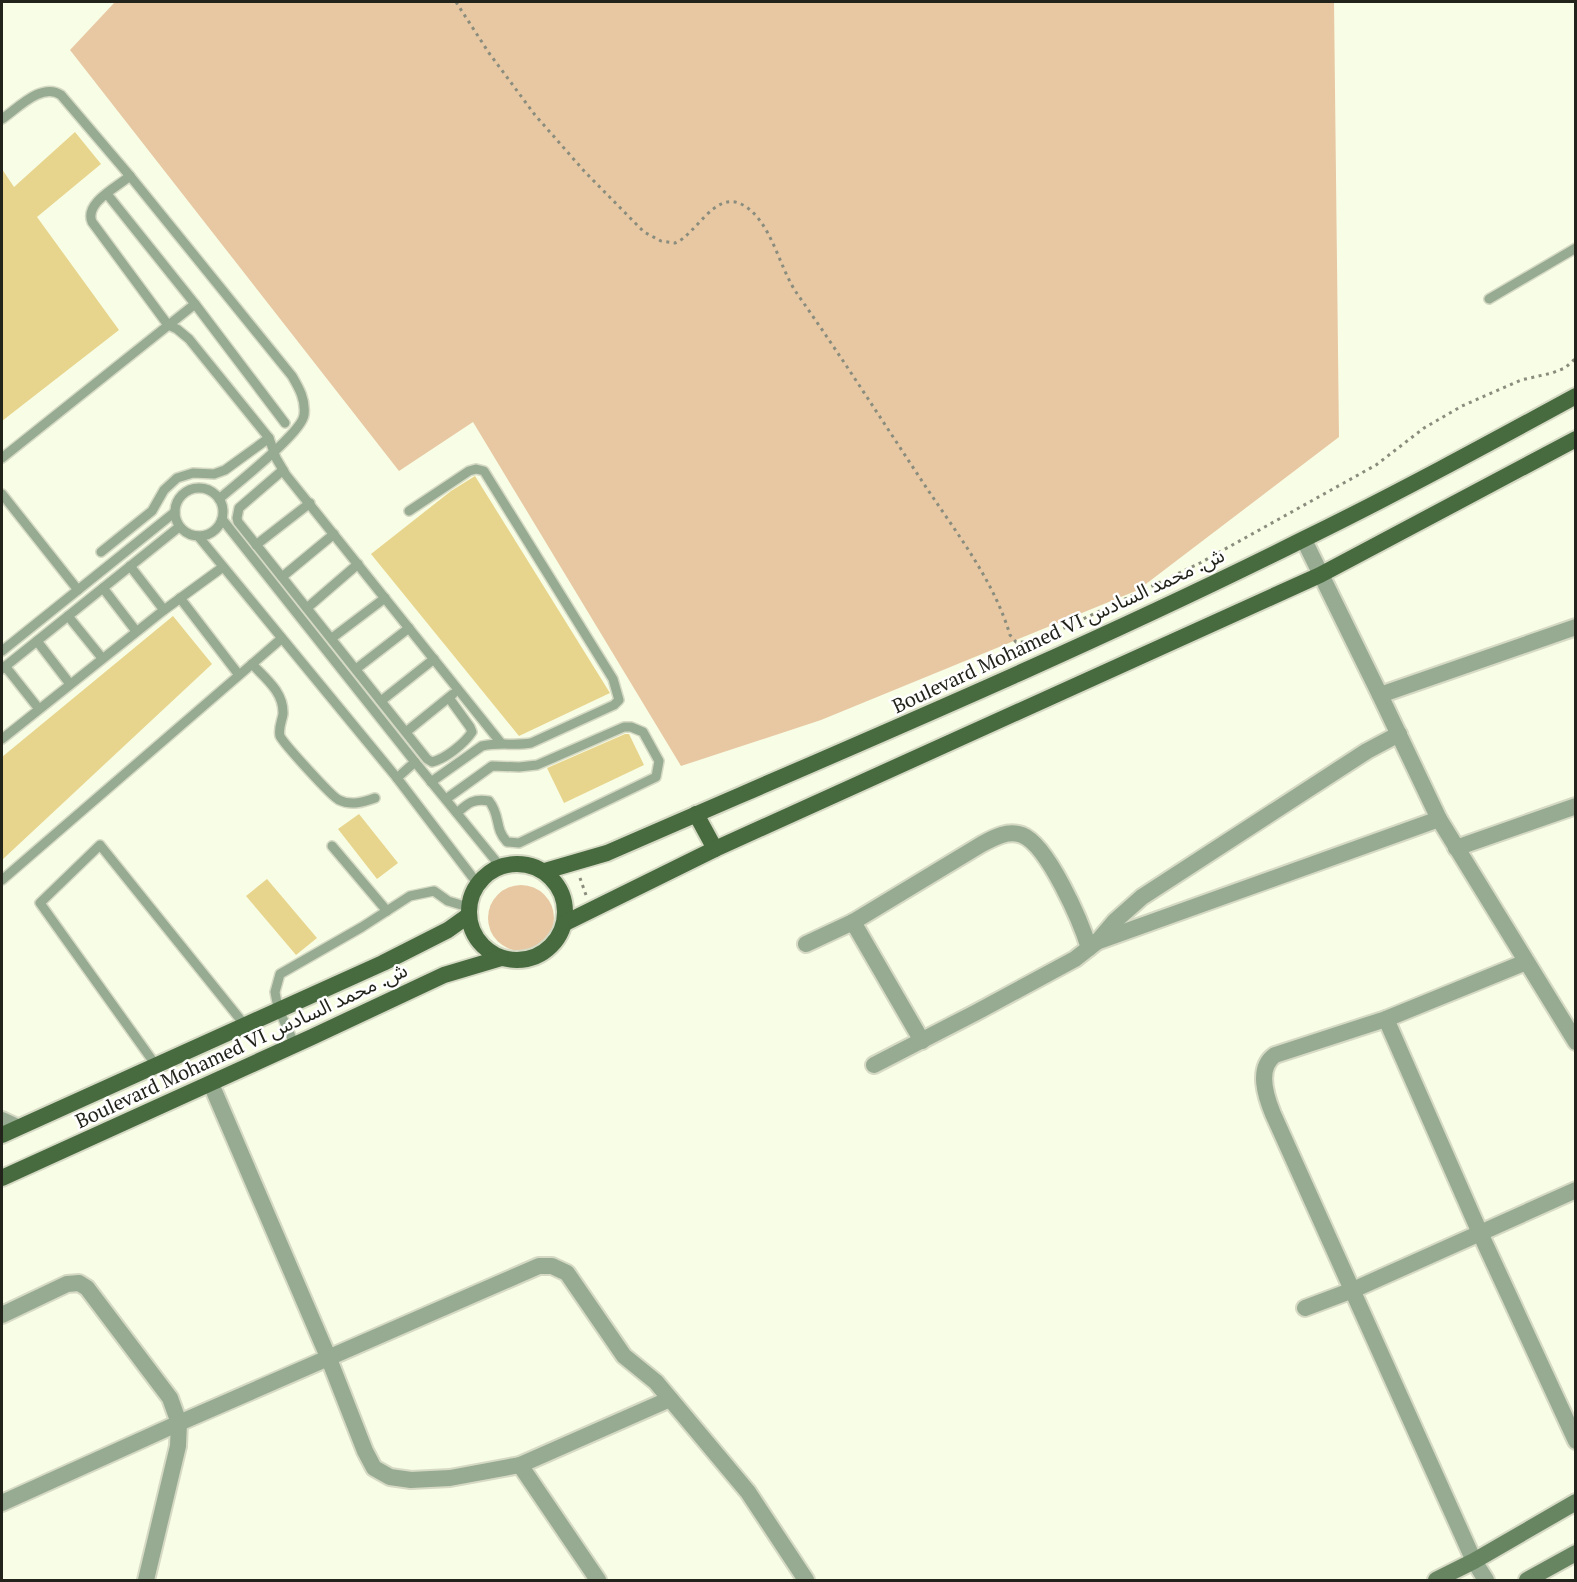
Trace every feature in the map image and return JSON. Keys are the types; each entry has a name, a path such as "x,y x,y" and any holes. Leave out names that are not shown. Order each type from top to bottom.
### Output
{"main road":[{"name":"Boulevard Mohamed VI ش. محمد السادس","path":"545,871 607,853 1096,638 1304,540 1575,396"},
{"path":"565,923 715,849 1320,575 1575,439"},
{"path":"696,814 715,849"},
{"path":"523,863 545,871 558,885 562,894 565,903 565,923 559,938 548,950 534,958 517,961 501,958 487,950 476,938 469,924 468,911 477,883 487,873 500,866 523,863"},
{"name":"Boulevard Mohamed VI ش. محمد السادس","path":"2,1135 426,942 468,911"},
{"name":"Boulevard Mohamed VI ش. محمد السادس","path":"2,1178 211,1084 444,975 501,958"},
{"path":"1436,1581 1575,1502"},
{"path":"1527,1581 1575,1553"}],"street":[{"path":"1304,540 1439,819 1575,1042"},
{"path":"1380,695 1575,627"},
{"path":"874,1065 1043,978 1075,959 1094,944 1142,897 1367,751 1399,734"},
{"path":"1456,848 1575,806"},
{"path":"1094,944 1439,819"},
{"path":"806,944 853,922 982,844 1008,833 1022,835 1041,851 1094,944"},
{"path":"853,922 922,1041"},
{"path":"1486,1581 1474,1561 1268,1103 1265,1088 1266,1064 1275,1055 1386,1019 1526,962"},
{"path":"1386,1019 1575,1441"},
{"path":"211,1084 329,1359 364,1451 374,1468 390,1477 411,1480 450,1478 520,1465 670,1399"},
{"path":"2,1120 18,1127"},
{"path":"1305,1308 1353,1290 1575,1190"},
{"path":"2,1503 539,1266 552,1266 567,1273 624,1356 656,1382 748,1492 806,1581"},
{"path":"2,1315 67,1284 79,1283 87,1288 170,1398 179,1424 178,1446 146,1581"},
{"path":"520,1465 598,1581"}],"lane":[{"path":"2,119 41,92 51,90 57,92 130,176 300,388 304,402 302,423 296,432 219,499"},
{"path":"130,176 91,209 92,222 168,325 189,339 269,438 283,470 501,743"},
{"path":"107,194 195,303 285,423"},
{"path":"1489,299 1575,248"},
{"path":"2,458 195,303"},
{"path":"101,552 152,511 164,490 177,478 193,473 214,474 225,470 269,438"},
{"path":"409,511 469,471 476,469 484,471 613,679 619,693 619,700 614,705 531,743 491,744 474,750 431,782"},
{"path":"283,470 239,508 238,522 427,759 432,762 439,761 472,732 449,698"},
{"path":"202,488 212,492 219,499 223,509 222,519 217,528 208,534 198,536 180,527 175,512 177,502 183,494 192,489 202,488"},
{"path":"2,494 78,590"},
{"path":"256,545 310,503"},
{"path":"2,651 175,512"},
{"path":"222,519 500,866"},
{"path":"39,709 3,668 180,527"},
{"path":"282,577 334,534"},
{"path":"198,536 397,778 477,883"},
{"path":"307,608 358,564"},
{"path":"130,566 164,610"},
{"path":"2,725 5,736 136,631 223,567"},
{"path":"103,588 136,631"},
{"path":"180,598 239,675"},
{"path":"332,638 385,598"},
{"path":"68,616 102,658"},
{"path":"356,669 409,628"},
{"path":"2,880 281,639"},
{"path":"37,641 69,684"},
{"path":"381,700 434,659"},
{"path":"252,664 278,693 283,707 279,728 284,742 338,800 354,803 375,798"},
{"path":"406,732 458,690"},
{"path":"446,800 492,766 537,765 624,727 632,727 643,732 659,761 656,777 519,843 507,842 500,834 496,810 489,801 478,799 469,802 457,813"},
{"path":"397,778 415,762"},
{"path":"155,1064 40,903 100,844 244,1024"},
{"path":"332,846 387,911"},
{"path":"295,1045 278,1008 275,992 280,974 410,896 434,891 468,911"}],"path":[{"path":"456,2 489,53 535,115 585,172 644,232 661,241 675,243 689,235 706,215 727,202 739,203 759,219 793,288 984,574 1010,635 1016,642 1027,642 1058,631 1200,563 1376,465 1424,428 1462,406 1521,380 1565,368 1575,358"},
{"path":"574,864 592,910"}],"shaded area":[{"path":"115,2 1334,2 1339,437 1138,590 821,720 681,766 473,422 399,471 70,50"},
{"path":"515,885 527,885 545,894 552,905 554,918 552,931 545,942 534,949 515,951 502,946 493,937 488,924 488,912 493,899 502,890"}],"building":[{"path":"75,132 101,164 37,217 119,330 2,421 2,169 14,187"},
{"path":"475,476 610,693 519,736 371,554 451,491"},
{"path":"173,616 212,664 2,860 2,757"},
{"path":"629,734 644,765 564,803 547,768"},
{"path":"359,814 398,863 377,879 338,829"},
{"path":"267,879 317,938 296,955 246,896"}]}
